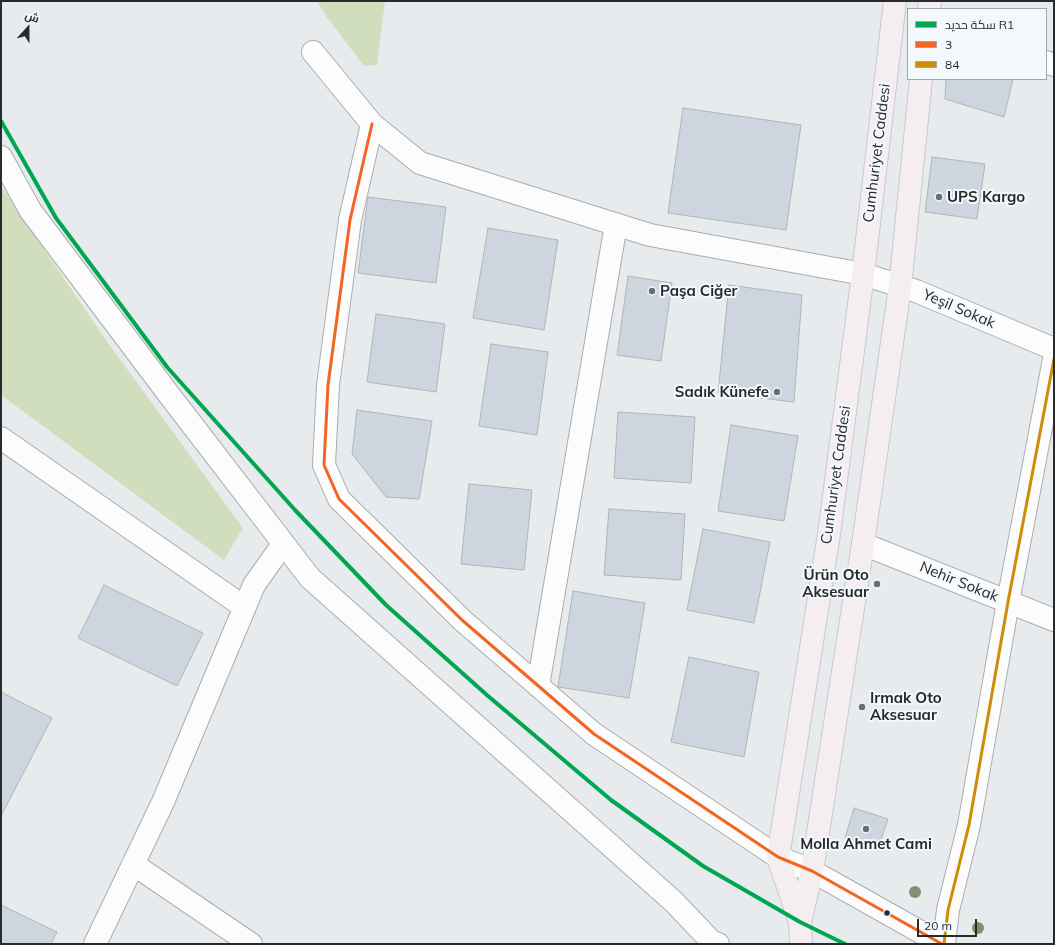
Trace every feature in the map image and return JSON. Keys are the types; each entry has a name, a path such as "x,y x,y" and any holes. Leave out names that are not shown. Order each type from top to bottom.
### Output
{"main road":[{"name":"Cumhuriyet Caddesi","path":"800,944 800,922 778,857 829,534 863,274 895,1"},
{"path":"800,922 812,871 863,544 900,286 921,80"}],"street":[{"name":"Yeşil Sokak","path":"313,52 372,124 420,163 650,235 863,274 916,291 1054,349"},
{"path":"372,124 350,220 328,385 324,465 339,499 462,620 594,734 778,857 812,871 943,944 948,910 969,825 1008,602 1054,359"},
{"path":"1,157 30,210 170,396 310,578 674,902 712,942 718,944"},
{"path":"538,686 616,224"},
{"path":"1,438 244,607"},
{"path":"95,944 163,802 254,585 284,544"},
{"name":"Nehir Sokak","path":"863,544 1054,620"},
{"path":"133,864 251,944"}],"green space":[{"path":"317,1 385,1 377,65 364,66 326,16"},
{"path":"1,186 108,343 243,528 224,560 1,395"}],"building":[{"path":"946,80 1013,80 1004,117 945,99"},
{"path":"683,108 801,125 786,230 668,213"},
{"path":"932,157 985,164 977,219 925,212"},
{"path":"368,197 446,207 436,283 358,273"},
{"path":"488,228 558,240 544,330 473,318"},
{"path":"628,276 672,283 661,361 617,355"},
{"path":"729,285 802,295 794,402 718,393"},
{"path":"376,314 445,324 436,392 367,382"},
{"path":"491,344 548,352 537,435 479,426"},
{"path":"357,410 432,421 419,499 386,497 352,454"},
{"path":"618,412 695,417 691,483 614,478"},
{"path":"731,425 798,436 784,521 718,511"},
{"path":"469,484 532,490 524,570 461,564"},
{"path":"609,509 685,514 681,580 604,575"},
{"path":"703,529 770,542 754,623 687,610"},
{"path":"104,585 203,633 177,686 78,638"},
{"path":"573,591 645,603 629,698 558,687"},
{"path":"689,657 759,672 744,757 671,742"},
{"path":"1,692 52,718 1,816"},
{"name":"Molla Ahmet Cami","path":"854,808 888,819 878,849 845,838"},
{"path":"1,905 57,932 51,944 1,944"}],"rail line":[{"name":"R1","path":"1,121 56,218 167,367 295,510 386,605 488,696 611,800 703,866 800,922 845,944"}],"transit line":[{"name":"3","path":"372,124 350,220 328,385 324,465 339,499 462,620 594,734 778,857 812,871 942,944"},
{"name":"84","path":"944,944 948,910 969,825 1008,602 1054,359"}],"place":[{"name":"UPS Kargo","path":"939,197"},
{"name":"Paşa Ciğer","path":"652,291"},
{"name":"Sadık Künefe","path":"777,392"},
{"name":"Ürün Oto Aksesuar","path":"877,584"},
{"name":"Irmak Oto Aksesuar","path":"862,707"},
{"name":"Molla Ahmet Cami","path":"866,829"}]}
